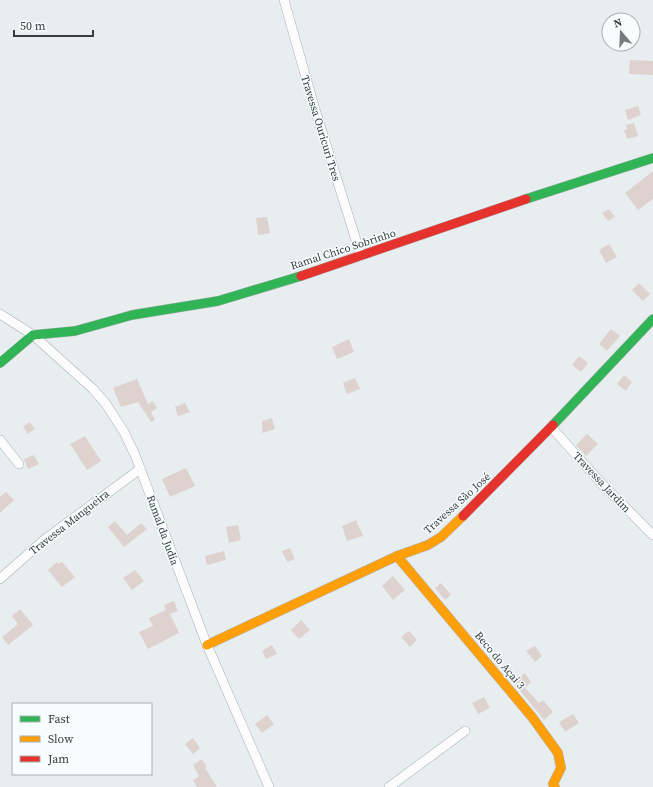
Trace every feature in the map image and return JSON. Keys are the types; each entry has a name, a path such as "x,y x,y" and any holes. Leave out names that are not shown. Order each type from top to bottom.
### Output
{"street":[{"name":"Travessa Ouricuri Tres","path":"284,0 314,106 361,256"},
{"name":"Ramal Chico Sobrinho","path":"33,334 75,331 132,315 218,301 361,256 518,201 653,158"},
{"name":"Ramal da Judia","path":"0,314 33,334 93,389 106,404 124,432 140,469 206,645 268,787"},
{"name":"Travessa São José","path":"206,645 397,556 428,545 441,537 488,493 552,428 621,351 653,319"},
{"path":"0,364 33,334"},
{"name":"Travessa Jardim","path":"552,428 603,485 653,536"},
{"path":"0,440 20,464"},
{"name":"Travessa Mangueira","path":"0,579 44,540 140,469"},
{"name":"Beco do Açaí 3","path":"397,556 532,717 558,753 561,768 553,786"},
{"path":"389,787 465,731"}],"building":[{"path":"630,60 653,61 653,75 629,74"},
{"path":"638,106 641,115 628,120 625,110"},
{"path":"634,123 638,136 627,139 624,130 627,129 626,125"},
{"path":"653,171 653,199 638,210 625,193"},
{"path":"609,209 615,217 608,221 602,213"},
{"path":"267,217 270,233 258,235 256,218"},
{"path":"609,244 617,257 606,263 599,250"},
{"path":"639,283 650,294 643,301 632,290"},
{"path":"611,329 620,336 607,351 599,344"},
{"path":"349,339 354,352 337,359 332,347"},
{"path":"579,356 588,363 581,372 572,365"},
{"path":"624,375 632,382 626,391 617,384"},
{"path":"355,378 360,389 347,394 343,383"},
{"path":"137,379 148,404 153,401 157,408 151,412 155,420 151,422 138,402 121,407 113,388"},
{"path":"185,403 190,412 178,416 175,407"},
{"path":"272,418 275,429 262,433 262,421"},
{"path":"30,422 35,429 28,434 23,426"},
{"path":"587,434 598,444 586,456 576,445"},
{"path":"85,436 101,461 87,470 70,444"},
{"path":"34,455 39,464 28,469 24,459"},
{"path":"186,468 195,486 170,497 162,479"},
{"path":"6,492 14,500 0,513 0,497"},
{"path":"356,520 363,536 347,541 342,526"},
{"path":"115,521 127,535 141,523 147,529 124,547 108,527"},
{"path":"238,525 241,540 229,543 226,527"},
{"path":"290,548 295,559 287,562 282,551"},
{"path":"224,551 226,560 207,565 205,556"},
{"path":"57,562 59,564 62,562 75,577 62,587 48,570"},
{"path":"135,570 144,581 132,590 123,578"},
{"path":"393,576 405,590 393,600 382,586"},
{"path":"441,583 451,595 445,600 435,588"},
{"path":"174,601 178,611 170,614 179,633 148,649 139,632 153,626 149,618 166,610 164,605"},
{"path":"20,609 33,625 8,645 2,637 18,624 12,616"},
{"path":"301,620 310,630 299,639 291,630"},
{"path":"409,631 417,640 410,647 401,637"},
{"path":"272,645 277,654 266,659 262,651"},
{"path":"535,646 542,656 535,662 526,651"},
{"path":"525,673 531,682 525,688 539,703 543,700 553,712 544,720 513,682"},
{"path":"484,697 490,708 478,714 472,703"},
{"path":"573,714 579,723 565,732 559,722"},
{"path":"267,715 274,724 262,733 255,724"},
{"path":"193,738 200,748 193,754 185,744"},
{"path":"202,759 207,767 205,768 217,787 197,787 193,780 199,776 193,765"}],"traffic: fast":[{"path":"526,199 653,158"},
{"path":"0,363 33,335 75,331 132,315 218,301 301,276"},
{"path":"553,425 653,319"}],"traffic: slow":[{"path":"207,645 397,556 428,545 441,537 463,516"},
{"path":"397,556 532,717 558,753 561,768 553,784 555,787"}],"traffic: jam":[{"path":"301,276 526,199"},
{"path":"463,516 553,425"}]}
